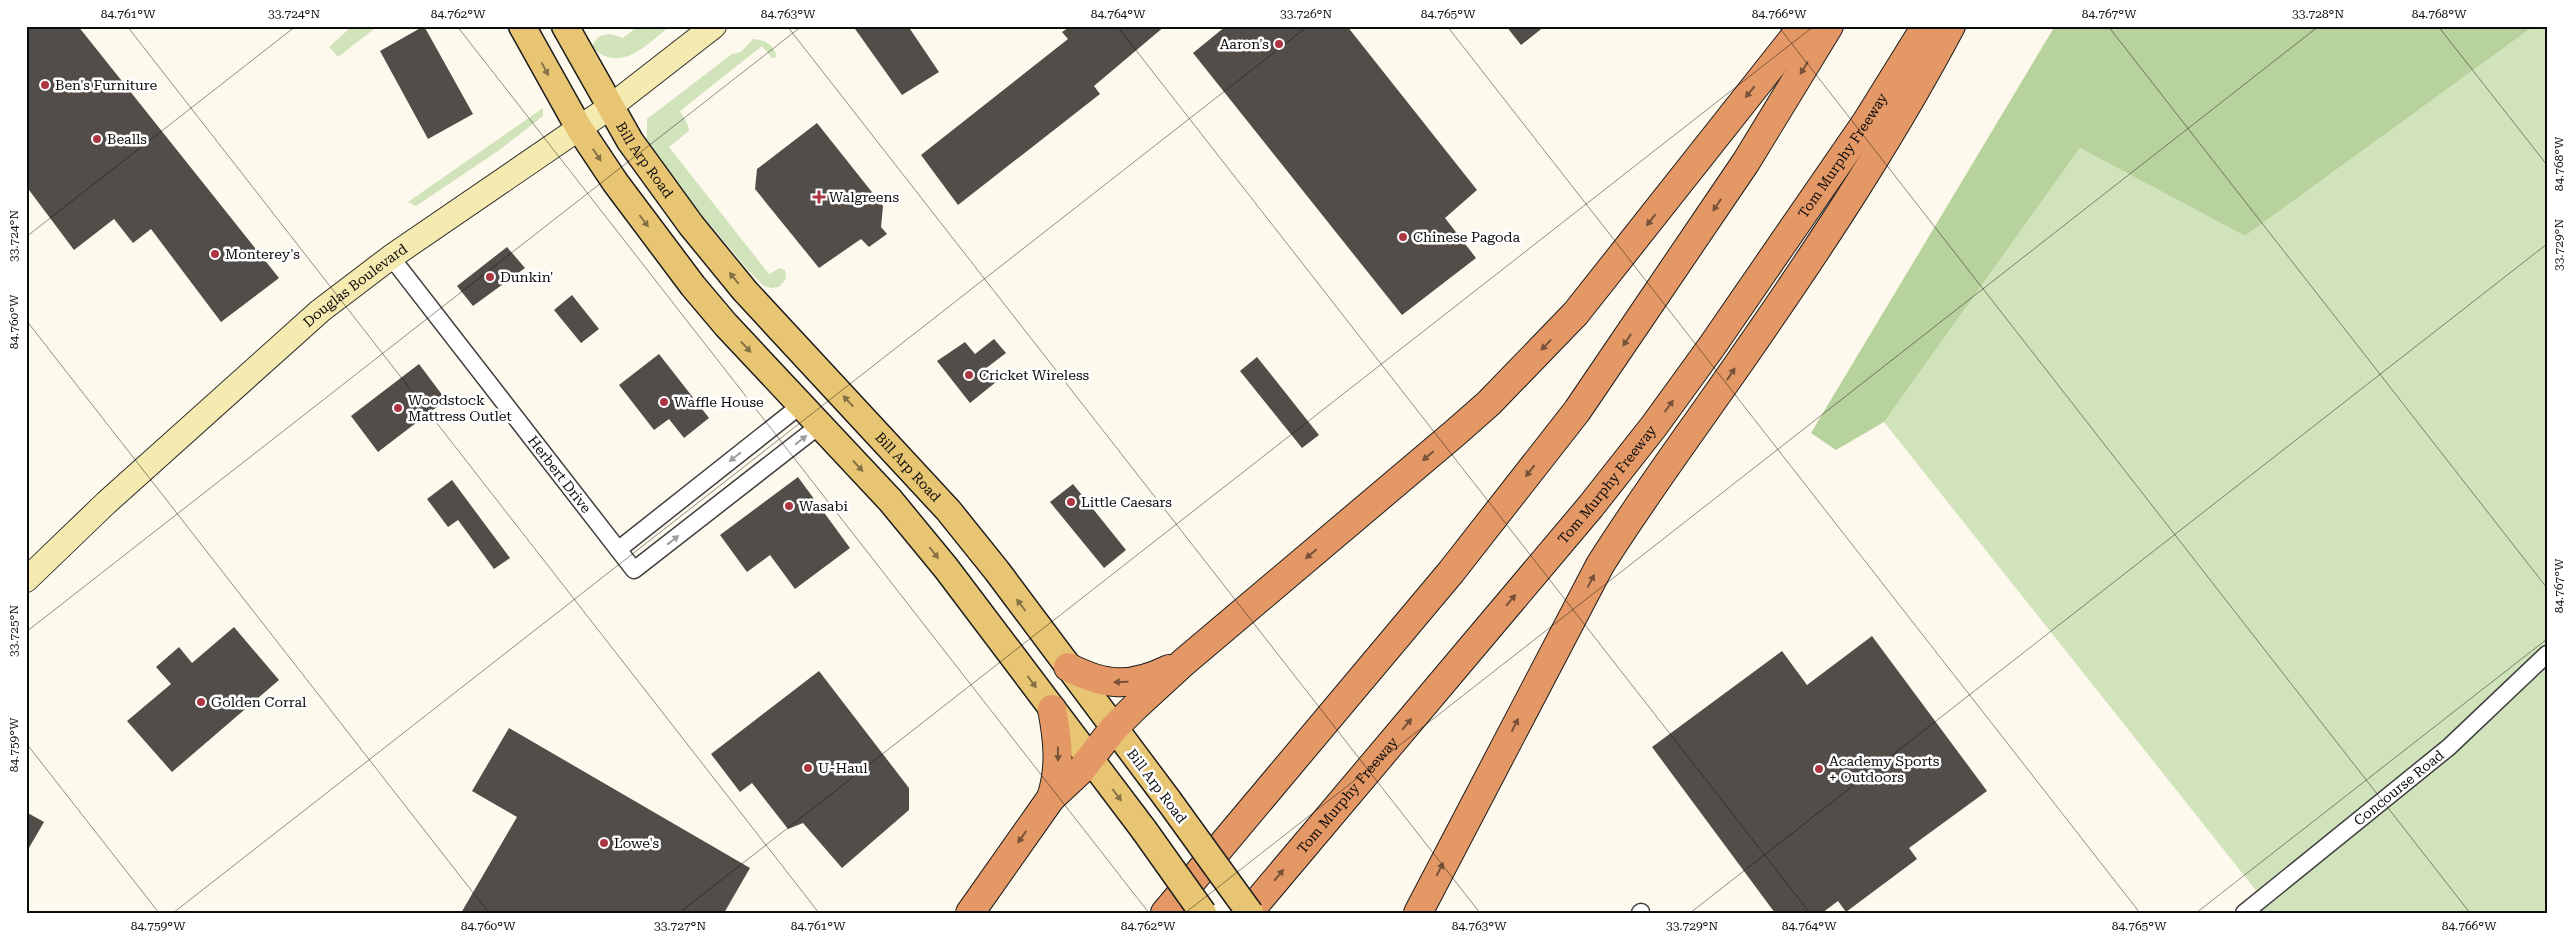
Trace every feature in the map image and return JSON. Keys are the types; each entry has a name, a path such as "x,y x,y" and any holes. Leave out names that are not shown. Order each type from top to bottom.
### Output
{"highway":[{"path":"970,913 1051,798 1090,759 1114,728 1184,662 1455,433 1533,358 1576,313 1619,262 1802,26"},
{"path":"1165,913 1445,579 1577,411 1746,162 1829,26"},
{"name":"Tom Murphy Freeway","path":"1249,913 1591,506 1654,426 1712,346 1861,129 1926,26"},
{"path":"1418,913 1600,565 1632,514 1718,393 1821,239 1928,69 1951,26"},
{"path":"1068,667 1093,678 1123,683 1152,677 1184,662"},
{"path":"1051,798 1058,767 1058,749 1052,709"}],"main road":[{"path":"522,26 579,128 615,182 694,286 726,324 890,500 946,568 1144,830 1203,913"},
{"name":"Bill Arp Road","path":"565,26 610,107 660,184 733,277 948,510 1169,801 1249,913"},
{"name":"Douglas Boulevard","path":"26,580 106,503 320,311 391,257 610,107 714,26"}],"street":[{"name":"Herbert Drive","path":"391,257 634,570 820,425"},
{"path":"618,549 801,405"},
{"name":"Concourse Road","path":"2244,913 2449,747 2547,654"}],"green space":[{"path":"352,26 378,26 338,57 329,47"},
{"path":"638,26 670,26 643,48 623,57 613,58 603,55 592,47 597,38 601,36 609,34 623,38"},
{"path":"2055,26 2534,26 2245,236 2080,148 1884,422 1836,450 1811,433"},
{"path":"2534,26 2547,26 2547,913 2244,913 2262,898 1884,422 2080,148 2245,236"},
{"path":"753,39 762,40 768,44 777,57 772,58 762,46 680,111 688,125 689,131 669,147 769,274 780,268 785,270 786,279 779,287 772,288 764,286 749,271 696,208 647,140 647,119 732,54 741,52"},
{"path":"543,108 543,116 498,151 416,206 408,202"}],"building":[{"path":"26,26 78,26 279,278 221,322 151,229 133,243 114,219 74,250 26,186"},
{"path":"424,26 473,114 428,139 380,51"},
{"path":"853,26 908,26 939,72 902,95"},
{"path":"1071,26 1165,26 1094,86 1100,94 958,205 921,155 1068,39 1062,32"},
{"path":"1226,26 1347,26 1477,190 1445,218 1476,258 1402,315 1193,53"},
{"path":"1506,26 1545,26 1521,45"},
{"name":"Walgreens","path":"817,123 883,206 881,227 887,234 869,247 861,239 819,268 755,189 757,169"},
{"name":"Dunkin'","path":"507,247 525,268 473,306 457,286"},
{"path":"572,295 599,329 581,343 554,310"},
{"name":"Cricket Wireless","path":"994,339 1006,353 985,369 996,382 970,403 937,361 965,342 975,354"},
{"name":"Waffle House","path":"659,354 709,418 684,438 669,419 654,430 619,385"},
{"path":"1257,357 1319,435 1302,448 1240,371"},
{"name":"Woodstock Mattress Outlet","path":"419,364 446,400 378,452 351,416"},
{"name":"Wasabi","path":"798,477 850,548 795,589 770,555 747,572 720,535"},
{"path":"452,480 510,558 494,569 458,520 448,527 427,499"},
{"path":"1073,484 1126,550 1104,568 1050,502"},
{"name":"Golden Corral","path":"234,627 279,680 172,772 127,721 171,684 156,667 179,647 192,663"},
{"name":"Academy Sports + Outdoors","path":"1872,636 1987,791 1909,848 1917,859 1846,912 1838,901 1822,913 1775,913 1652,747 1782,651 1807,685"},
{"name":"U-Haul","path":"819,671 909,788 909,810 842,868 803,823 788,829 752,783 740,792 711,754"},
{"name":"Lowe's","path":"509,728 750,868 724,913 461,913 517,817 472,791"},
{"path":"26,812 44,822 26,853"}],"place":[{"name":"Aaron's","path":"1279,44"},
{"name":"Ben's Furniture","path":"45,85"},
{"name":"Bealls","path":"97,139"},
{"name":"Walgreens","path":"819,197"},
{"name":"Chinese Pagoda","path":"1403,237"},
{"name":"Monterey's","path":"215,254"},
{"name":"Dunkin'","path":"490,277"},
{"name":"Cricket Wireless","path":"969,375"},
{"name":"Waffle House","path":"664,402"},
{"name":"Woodstock Mattress Outlet","path":"398,408"},
{"name":"Little Caesars","path":"1071,502"},
{"name":"Wasabi","path":"789,506"},
{"name":"Golden Corral","path":"201,702"},
{"name":"U-Haul","path":"808,768"},
{"name":"Academy Sports + Outdoors","path":"1819,769"},
{"name":"Lowe's","path":"604,843"}]}
